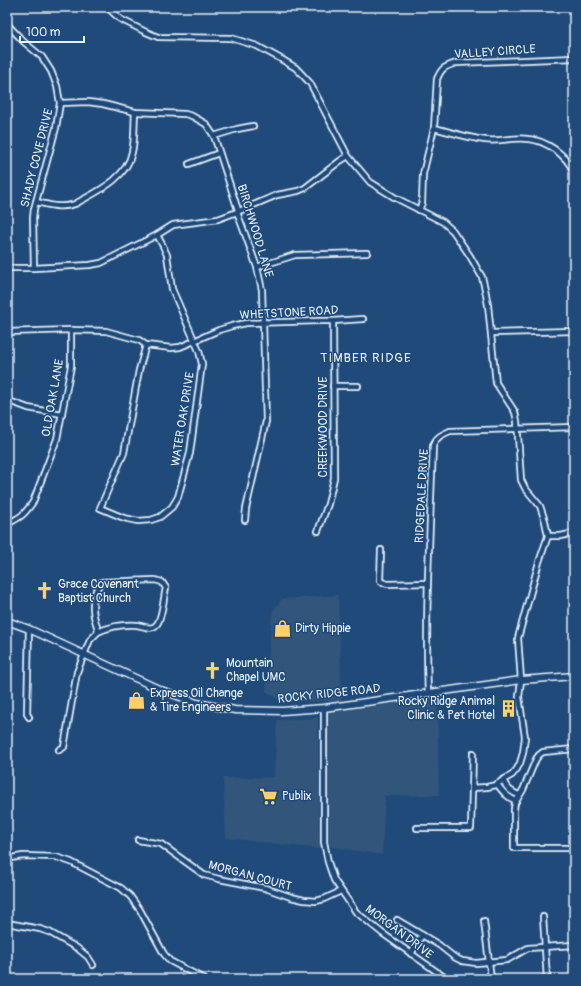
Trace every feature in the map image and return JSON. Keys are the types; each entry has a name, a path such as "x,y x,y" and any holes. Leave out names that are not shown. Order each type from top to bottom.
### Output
{"main road":[{"name":"ROCKY RIDGE ROAD","path":"7,621 29,629 161,690 197,703 235,710 282,711 324,708 521,680 574,676"}],"street":[{"path":"107,7 120,19 158,37 231,38 256,46 296,68 310,83 348,156 370,182 394,197 443,222 453,231 482,277 488,305 496,383 515,412 518,429 521,480 525,488 540,506 548,536 539,562 518,638 521,680 519,697 524,737 523,753 520,763 512,775 497,784 487,788 472,788"},
{"name":"SHADY COVE DRIVE","path":"7,24 24,42 42,56 51,71 57,86 60,103 56,128 33,218 34,268"},
{"name":"VALLEY CIRCLE","path":"420,210 422,203 423,174 434,128 437,79 445,67 456,63 574,58"},
{"name":"BIRCHWOOD LANE","path":"60,103 88,102 135,112 185,114 192,116 206,124 214,136 257,267 262,290 266,421 246,509 245,520"},
{"path":"36,202 55,207 69,206 75,204 116,179 125,169 132,153 135,112"},
{"path":"214,136 237,128 254,126"},
{"path":"434,128 470,138 486,140 528,139 544,143 557,151 569,164 573,172 574,180"},
{"path":"189,164 219,153"},
{"path":"7,268 34,268 101,263 157,235 173,225 218,218 238,212 277,195 298,191 305,188 348,156"},
{"path":"574,206 574,237"},
{"name":"WATER OAK DRIVE","path":"146,345 139,370 124,453 100,508 124,518 138,521 151,520 160,516 172,507 178,497 190,453 202,364 199,351 172,289 167,255 164,246 157,235"},
{"path":"257,267 295,255 366,253"},
{"name":"WHETSTONE ROAD","path":"7,332 71,330 106,331 139,340 146,345 171,348 180,347 219,330 246,323 363,319"},
{"name":"CREEKWOOD DRIVE","path":"318,531 328,504 334,478 333,321"},
{"name":"OLD OAK LANE","path":"7,524 19,518 32,502 58,439 71,366 71,330"},
{"path":"491,333 574,331"},
{"path":"334,386 358,386"},
{"path":"12,402 28,408 62,414"},
{"name":"RIDGEDALE DRIVE","path":"428,694 428,583 433,446 435,441 440,435 450,432 574,427"},
{"path":"548,536 561,536 574,533"},
{"path":"381,550 380,581 387,584 428,583"},
{"path":"59,750 64,747 76,676 90,640 98,632 106,628 123,625 151,628 157,626 160,620 166,588 162,582 155,580 100,582 96,588 93,602 94,618 98,632"},
{"path":"29,629 26,714 29,717"},
{"name":"MORGAN DRIVE","path":"324,708 324,842 334,880 356,912 382,933 447,979"},
{"path":"574,749 543,752 539,755 516,801 514,809 514,848 574,848"},
{"path":"417,828 471,828 472,753"},
{"path":"503,780 507,788 513,793 519,795"},
{"path":"497,784 506,795 516,801"},
{"name":"MORGAN COURT","path":"138,840 161,844 204,875 219,879 265,888 304,900 316,901 341,891"},
{"path":"7,860 23,856 56,857 71,862 121,888 130,896 140,910 164,954 170,961 204,979"},
{"path":"543,917 547,979"},
{"path":"397,920 438,945 462,962 476,963 507,960 528,948 574,945"},
{"path":"484,921 491,979"},
{"path":"7,923 49,932 76,948 88,957 93,965"},
{"path":"411,954 422,935"}],"shaded area":[{"path":"338,595 342,701 282,702 266,691 272,612 282,599"},
{"path":"437,696 439,795 385,796 382,855 328,846 327,712"},
{"path":"318,718 320,849 226,838 223,778 274,777 277,720"}],"place":[{"name":"Grace Covenant Baptist Church","path":"45,591"},
{"name":"Dirty Hippie","path":"282,628"},
{"name":"Mountain Chapel UMC","path":"213,670"},
{"name":"Express Oil Change & Tire Engineers","path":"137,700"},
{"name":"Rocky Ridge Animal Clinic & Pet Hotel","path":"508,708"},
{"name":"Publix","path":"269,796"}],"district":[{"name":"TIMBER RIDGE","path":"366,358"}]}
